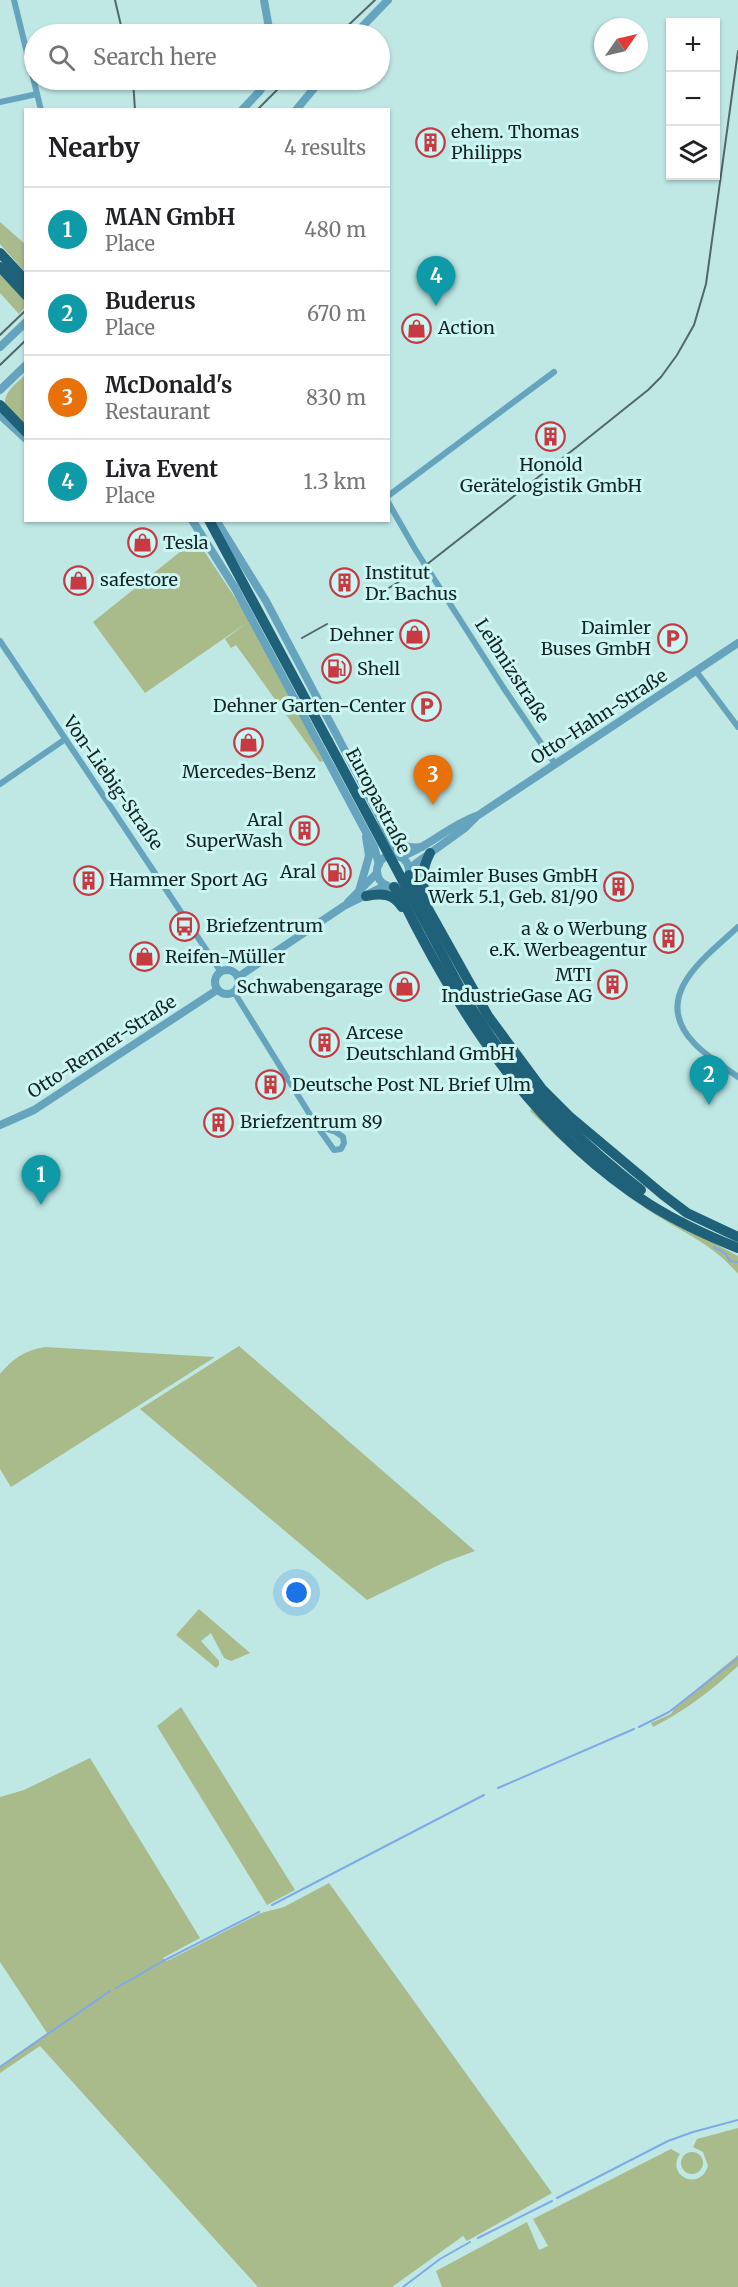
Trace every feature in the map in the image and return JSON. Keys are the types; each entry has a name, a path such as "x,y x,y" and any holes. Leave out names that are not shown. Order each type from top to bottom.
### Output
{"highway":[{"path":"0,253 24,279"},
{"path":"0,267 24,293"},
{"path":"0,405 24,430"},
{"name":"Europastraße","path":"202,522 250,597"},
{"name":"Europastraße","path":"210,522 465,997 492,1038 550,1109 587,1145 625,1178 684,1217"},
{"path":"427,850 422,881 428,910"},
{"path":"409,873 488,1016 542,1089 569,1116 684,1217 738,1248"},
{"path":"389,886 399,893 444,980 473,1026 526,1097 549,1122 616,1181 650,1205 738,1237"},
{"path":"363,893 381,893 393,898 399,902 413,922"}],"street":[{"path":"14,0 24,41"},
{"path":"264,0 268,24"},
{"path":"365,24 388,0"},
{"path":"36,90 40,108"},
{"path":"244,108 259,90"},
{"path":"298,108 313,90"},
{"path":"0,102 37,94"},
{"path":"0,347 24,324"},
{"path":"0,390 24,367"},
{"path":"390,495 554,372"},
{"path":"0,415 24,437"},
{"name":"Leibnizstraße","path":"390,505 503,687 555,764"},
{"name":"Europastraße","path":"193,522 235,588 378,855 379,864"},
{"name":"Europastraße","path":"217,522 266,601 381,820 386,837 399,857"},
{"name":"Von-Liebig-Straße","path":"0,641 64,740 134,838 221,972"},
{"name":"Otto-Hahn-Straße","path":"399,857 427,850 465,828 477,816 738,643"},
{"path":"696,671 738,727"},
{"path":"0,784 64,740"},
{"path":"381,820 396,843 427,850"},
{"path":"363,893 369,856 364,830"},
{"name":"Otto-Hahn-Straße","path":"409,873 427,850"},
{"path":"363,893 405,882 409,873 407,864 399,857 387,857 379,864 378,873 381,881 389,886"},
{"path":"238,977 363,893 378,873"},
{"path":"738,927 685,978 679,994 677,1009 681,1023 694,1044 738,1077"},
{"path":"232,971 238,977 239,985 234,992 225,995 217,990 215,978 221,972 232,971"},
{"name":"Otto-Renner-Straße","path":"0,1125 34,1110 217,990"},
{"path":"234,992 317,1126 334,1150 341,1149 344,1140 341,1134 317,1126"}],"green space":[{"path":"0,222 24,243 24,271 0,244"},
{"path":"0,270 24,297 24,308 19,314 0,293"},
{"path":"24,376 24,427 5,403 9,391"},
{"path":"196,539 250,620 323,761 320,762 236,645 231,648 225,639 248,622 145,693 93,622"},
{"path":"532,1108 676,1223 738,1256 738,1274 706,1245 645,1208 600,1174 530,1111"},
{"path":"239,1346 475,1551 445,1562 367,1600 140,1409"},
{"path":"45,1347 215,1357 11,1487 0,1469 0,1374 20,1356 31,1350"},
{"path":"199,1609 250,1653 231,1661 224,1658 211,1633 201,1641 219,1661 216,1668 176,1635"},
{"path":"738,1655 738,1666 698,1700 653,1727 651,1723 671,1714 675,1707"},
{"path":"181,1707 295,1890 267,1905 157,1726"},
{"path":"90,1758 200,1938 163,1958 167,1961 261,1913 284,1907 329,1883 552,2193 467,2241 463,2236 392,2287 258,2287 40,2046 0,2073 0,2066 47,2033 0,1962 0,1797 24,1790"},
{"path":"738,2128 738,2287 442,2287 436,2271 527,2222 539,2250 548,2246 533,2219 671,2149 680,2154 677,2169 680,2174 685,2178 698,2178 704,2174 708,2166 703,2152 693,2147 697,2139"},
{"path":"692,2152 702,2159 703,2163 696,2173 692,2174 682,2167 681,2163 688,2153"}],"waterway":[{"path":"714,1247 725,1253 730,1261 738,1262"},
{"path":"639,1727 669,1712 738,1658"},
{"path":"498,1788 634,1729"},
{"path":"272,1905 484,1795"},
{"path":"116,1988 259,1912"},
{"path":"0,2067 110,1991"},
{"path":"557,2198 668,2141 738,2120"},
{"path":"478,2238 552,2201"},
{"path":"403,2287 440,2259 470,2242"}],"railway":[{"path":"115,0 121,24"},
{"path":"350,24 375,0"},
{"path":"371,599 426,565 578,446 648,390 677,355 694,325 706,284 738,51"},
{"path":"134,90 135,108"},
{"path":"259,108 277,90"},
{"path":"0,335 24,312"},
{"path":"0,365 24,342"},
{"path":"302,638 327,624"}],"place":[{"name":"ehem. Thomas Philipps","path":"430,142"},
{"name":"Liva Event","path":"436,306"},
{"name":"Action","path":"417,328"},
{"name":"Honold Gerätelogistik GmbH","path":"551,436"},
{"name":"Tesla","path":"142,543"},
{"name":"safestore","path":"79,580"},
{"name":"Institut Dr. Bachus","path":"344,583"},
{"name":"Dehner","path":"415,635"},
{"name":"Daimler Buses GmbH","path":"672,638"},
{"name":"Shell","path":"336,669"},
{"name":"Dehner Garten-Center","path":"427,706"},
{"name":"Mercedes-Benz","path":"249,743"},
{"name":"McDonald's","path":"433,805"},
{"name":"Aral SuperWash","path":"304,830"},
{"name":"Aral","path":"337,872"},
{"name":"Hammer Sport AG","path":"88,880"},
{"name":"Daimler Buses GmbH Werk 5.1, Geb. 81/90","path":"619,886"},
{"name":"Briefzentrum","path":"185,926"},
{"name":"a & o Werbung e.K. Werbeagentur","path":"668,939"},
{"name":"Reifen-Müller","path":"144,957"},
{"name":"MTI IndustrieGase AG","path":"613,985"},
{"name":"Schwabengarage","path":"404,987"},
{"name":"Arcese Deutschland GmbH","path":"325,1043"},
{"name":"Deutsche Post NL Brief Ulm","path":"271,1085"},
{"name":"Buderus","path":"709,1105"},
{"name":"Briefzentrum 89","path":"219,1122"},
{"name":"MAN GmbH","path":"41,1205"}]}
